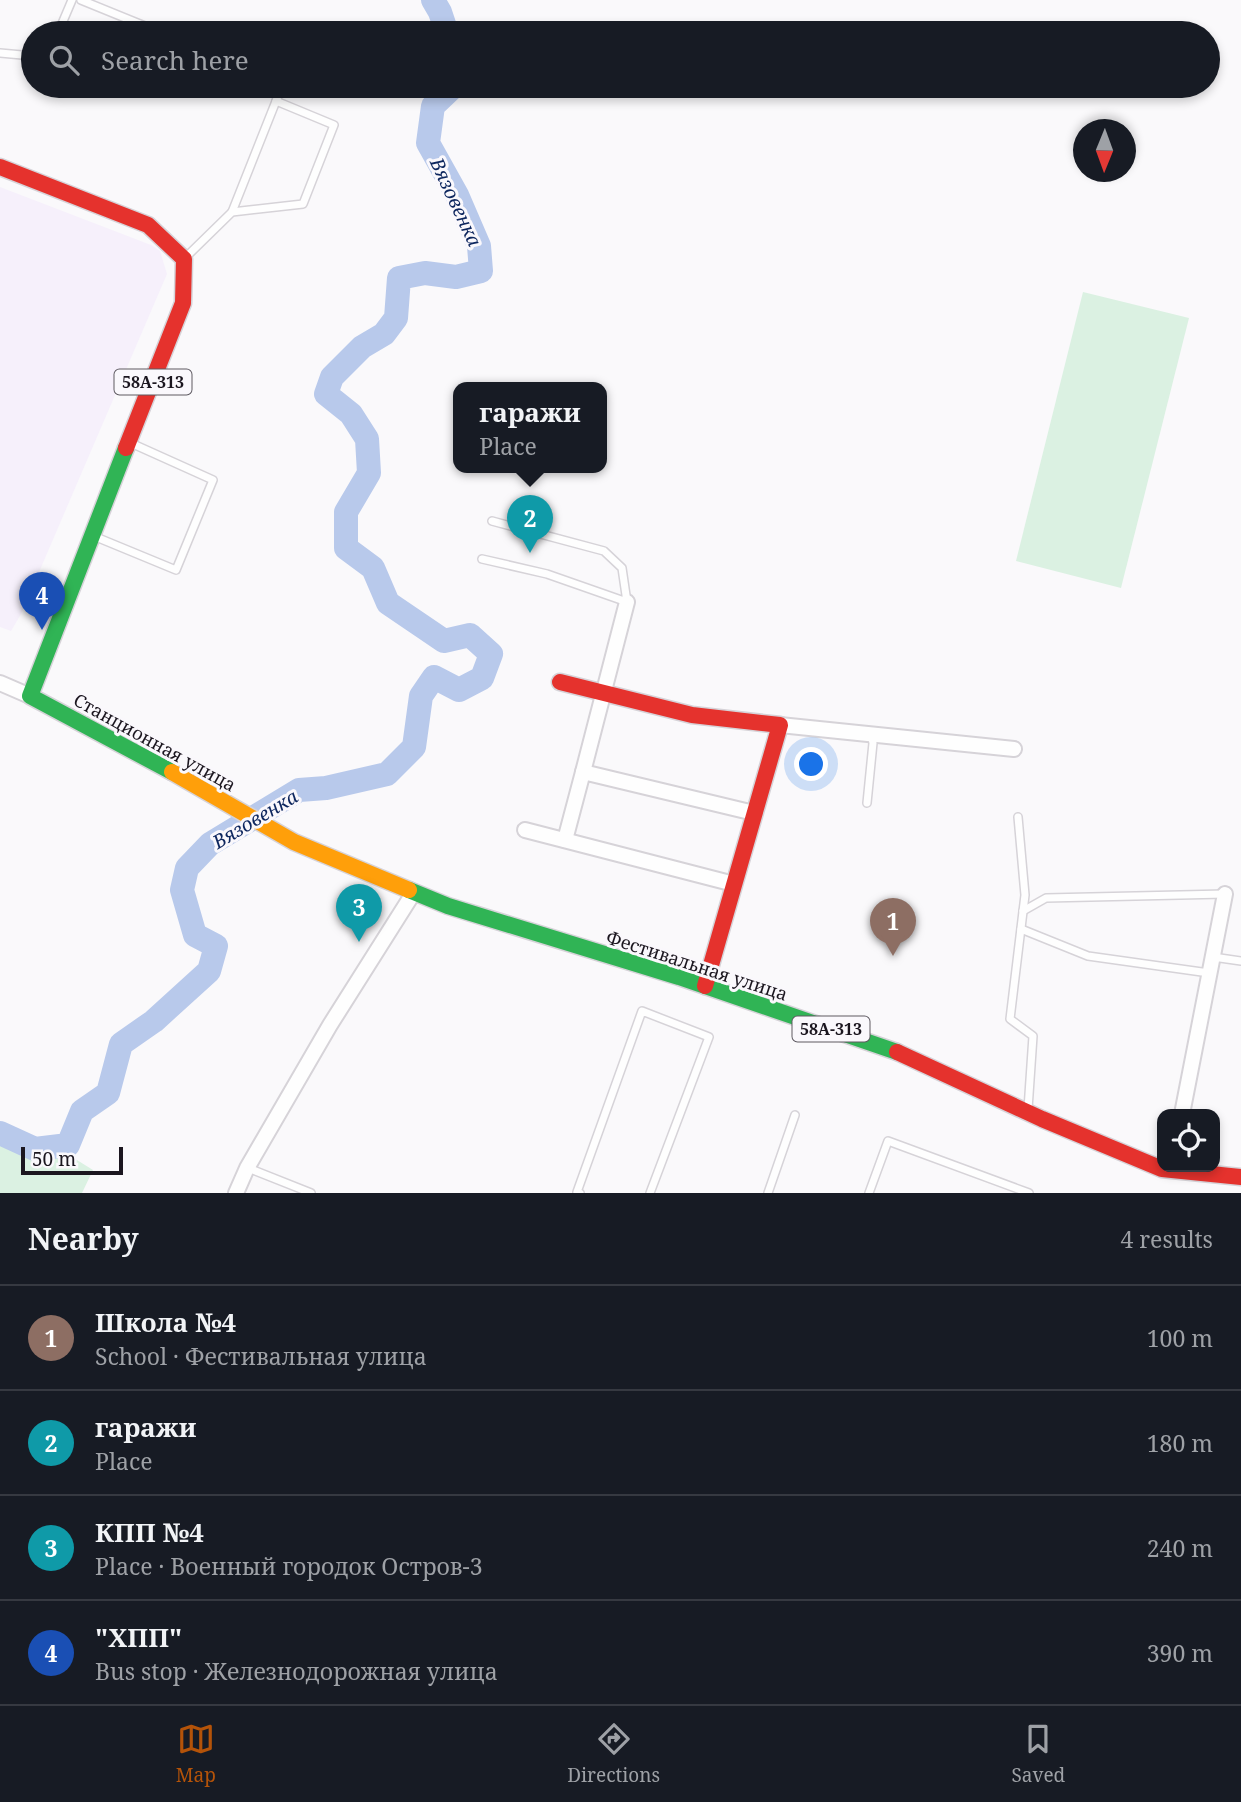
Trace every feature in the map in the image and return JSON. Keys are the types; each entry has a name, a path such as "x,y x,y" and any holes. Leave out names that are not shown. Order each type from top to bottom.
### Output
{"main road":[{"path":"0,167 148,225 184,259"},
{"name":"58А-313","path":"30,696 183,303 184,259"},
{"path":"559,682 692,715 779,725 705,986"},
{"name":"Станционная улица","path":"30,696 146,757 294,842 414,892"},
{"name":"Фестивальная улица","path":"414,892 448,906 705,986 895,1051 1028,1113 1157,1167"},
{"name":"Фестивальная улица","path":"1203,1172 1241,1177"}],"street":[{"path":"565,840 627,603"},
{"path":"0,682 30,696"},
{"path":"779,725 1014,749"},
{"path":"583,772 754,813"},
{"path":"525,830 734,884"},
{"path":"236,1193 247,1168 330,1025 414,892"},
{"path":"1183,1109 1225,894"}],"lane":[{"path":"63,21 72,0"},
{"path":"80,0 132,21"},
{"path":"0,53 21,55"},
{"path":"184,259 232,212 277,98"},
{"path":"232,212 303,204 334,125 276,101"},
{"path":"93,535 176,570 213,480 129,442"},
{"path":"482,559 547,573 627,603 622,568 604,551 492,522"},
{"path":"867,803 873,743 870,734"},
{"path":"1018,817 1025,895 1010,1019 1032,1036 1028,1113"},
{"path":"1023,911 1046,898 1225,894"},
{"path":"1021,929 1088,956 1209,973"},
{"path":"1213,957 1241,961"},
{"path":"579,1193 577,1192 642,1011 709,1037 650,1193"},
{"path":"768,1193 795,1115"},
{"path":"869,1193 888,1140 1029,1193"},
{"path":"247,1168 311,1193"}],"shaded area":[{"path":"0,187 151,245 160,251 167,274 21,614 11,631 0,627"}],"green space":[{"path":"1083,292 1189,318 1121,588 1016,561"},
{"path":"0,1138 18,1148 64,1152 93,1170 82,1193 0,1193"}],"waterway":[{"name":"Вязовенка","path":"433,0 443,21"},
{"name":"Вязовенка","path":"0,1133 35,1149 68,1145 82,1111 108,1093 121,1044 154,1021 209,971 216,946 195,935 182,890 187,868 210,844 299,790 326,788 387,774 414,747 421,696 434,677 459,690 482,678 491,654 470,635 444,641 388,603 373,568 346,548 346,512 369,473 367,439 351,414 326,394 332,377 362,347 384,334 396,318 399,278 425,273 456,277 481,271 479,246 457,195 428,143 433,106 441,98"}],"traffic: fast":[{"path":"126,448 30,696 172,772"},
{"path":"409,890 448,906 679,977 897,1052"}],"traffic: slow":[{"path":"172,772 294,842 409,890"}],"traffic: jam":[{"path":"0,167 148,225 184,259 183,303 126,448"},
{"path":"560,682 692,715 780,725 705,986"},
{"path":"897,1052 1042,1119 1162,1169 1241,1177"}],"place":[{"name":"гаражи","path":"530,553"},
{"name":"\"ХПП\"","path":"42,630"},
{"name":"КПП №4","path":"359,942"},
{"name":"Школа №4","path":"893,956"}]}
